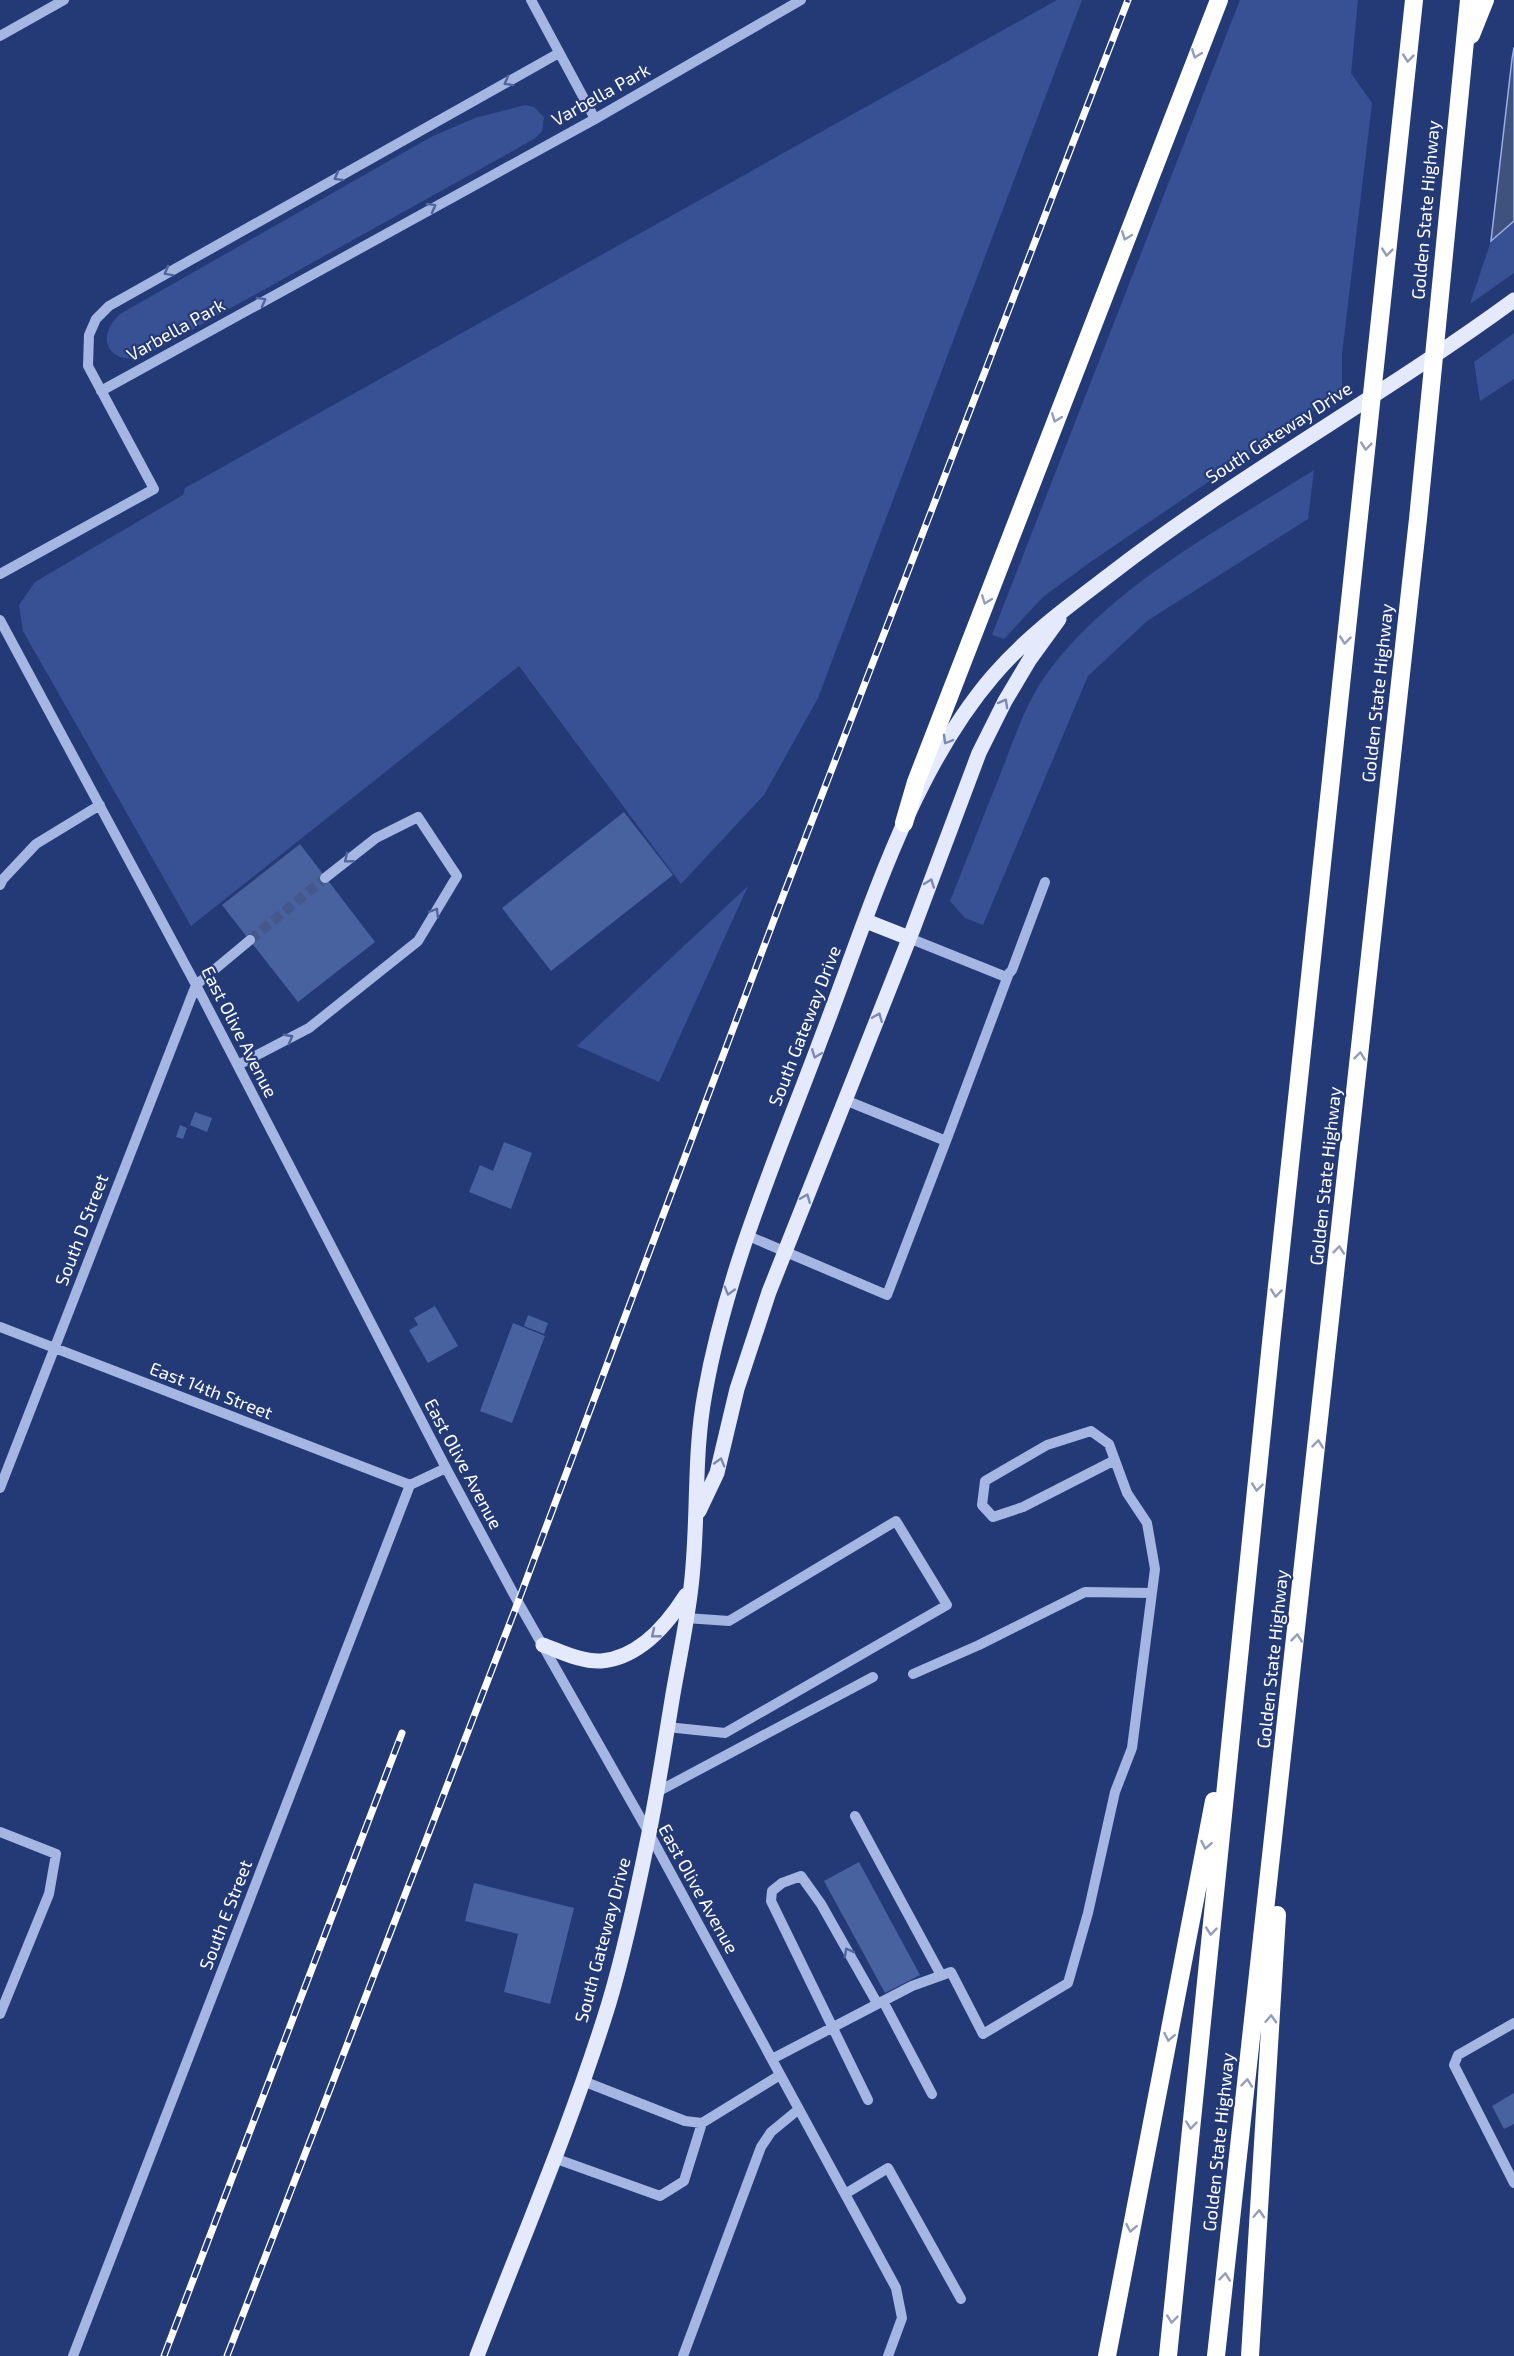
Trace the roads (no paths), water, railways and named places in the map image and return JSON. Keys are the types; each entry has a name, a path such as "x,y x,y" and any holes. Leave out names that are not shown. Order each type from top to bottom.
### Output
{"highway":[{"path":"904,823 920,772 1219,0"},
{"name":"Golden State Highway","path":"1168,2356 1414,0"},
{"name":"Golden State Highway","path":"1216,2356 1417,531 1469,0"},
{"path":"1462,56 1485,0"},
{"path":"1107,2356 1237,1684"},
{"path":"1250,2356 1290,1696"}],"main road":[{"name":"South Gateway Drive","path":"477,2356 583,2081 610,2000 650,1833 691,1588 698,1515 696,1461 703,1399 717,1331 746,1235 904,823 945,742 964,713 1018,648 1143,549 1514,300"},
{"name":"South Gateway Drive","path":"698,1515 717,1473 737,1389 755,1330 962,798 993,724 1030,659 1070,605"},
{"path":"866,921 909,938"},
{"path":"543,1645 584,1659 600,1661 616,1658 660,1631 691,1588"}],"street":[{"path":"0,36 64,0"},
{"path":"531,0 595,119"},
{"name":"Varbella Park","path":"101,391 532,151 595,119 801,0"},
{"path":"0,574 154,489 88,366 89,335 96,319 109,306 560,53"},
{"name":"East Olive Avenue","path":"0,620 196,985 446,1468 650,1833 896,2288 902,2318 888,2356"},
{"path":"0,885 36,844 100,805"},
{"path":"238,1065 309,1028 418,941 457,876 418,817 376,838 326,878"},
{"path":"746,1235 887,1296 1045,882"},
{"path":"909,938 1006,977 1010,973"},
{"path":"196,985 250,940"},
{"name":"South D Street","path":"0,1488 196,985"},
{"path":"845,1100 946,1141"},
{"name":"East 14th Street","path":"0,1327 410,1485"},
{"path":"772,2059 880,2002 951,1972 983,2034 1068,1983 1088,1913 1115,1792 1131,1748 1155,1569 1147,1523 1126,1493 1115,1461 1109,1444 1091,1431 1047,1445 985,1481 982,1505 993,1517 1023,1507 1115,1461"},
{"path":"410,1485 446,1468"},
{"name":"South E Street","path":"73,2356 410,1485"},
{"path":"667,1727 725,1733 947,1605 896,1521 729,1621 686,1618"},
{"path":"913,1674 980,1645 1085,1592 1152,1593"},
{"path":"657,1792 873,1677"},
{"path":"855,1816 941,1975"},
{"path":"0,1832 56,1854 48,1894 0,2014"},
{"path":"868,2100 771,1901 772,1891 801,1876 821,1904 880,2002 932,2094"},
{"path":"1514,2023 1458,2055 1454,2065 1514,2183"},
{"path":"583,2081 685,2121 702,2123 780,2075"},
{"path":"682,2356 761,2147 771,2132 799,2109"},
{"path":"554,2158 660,2196 684,2181 702,2123"},
{"path":"845,2194 888,2168 961,2300"}],"tunnel":[{"path":"250,940 325,878"}],"railway":[{"path":"227,2356 518,1602 778,909 1128,0"},
{"path":"164,2356 402,1733"}]}
